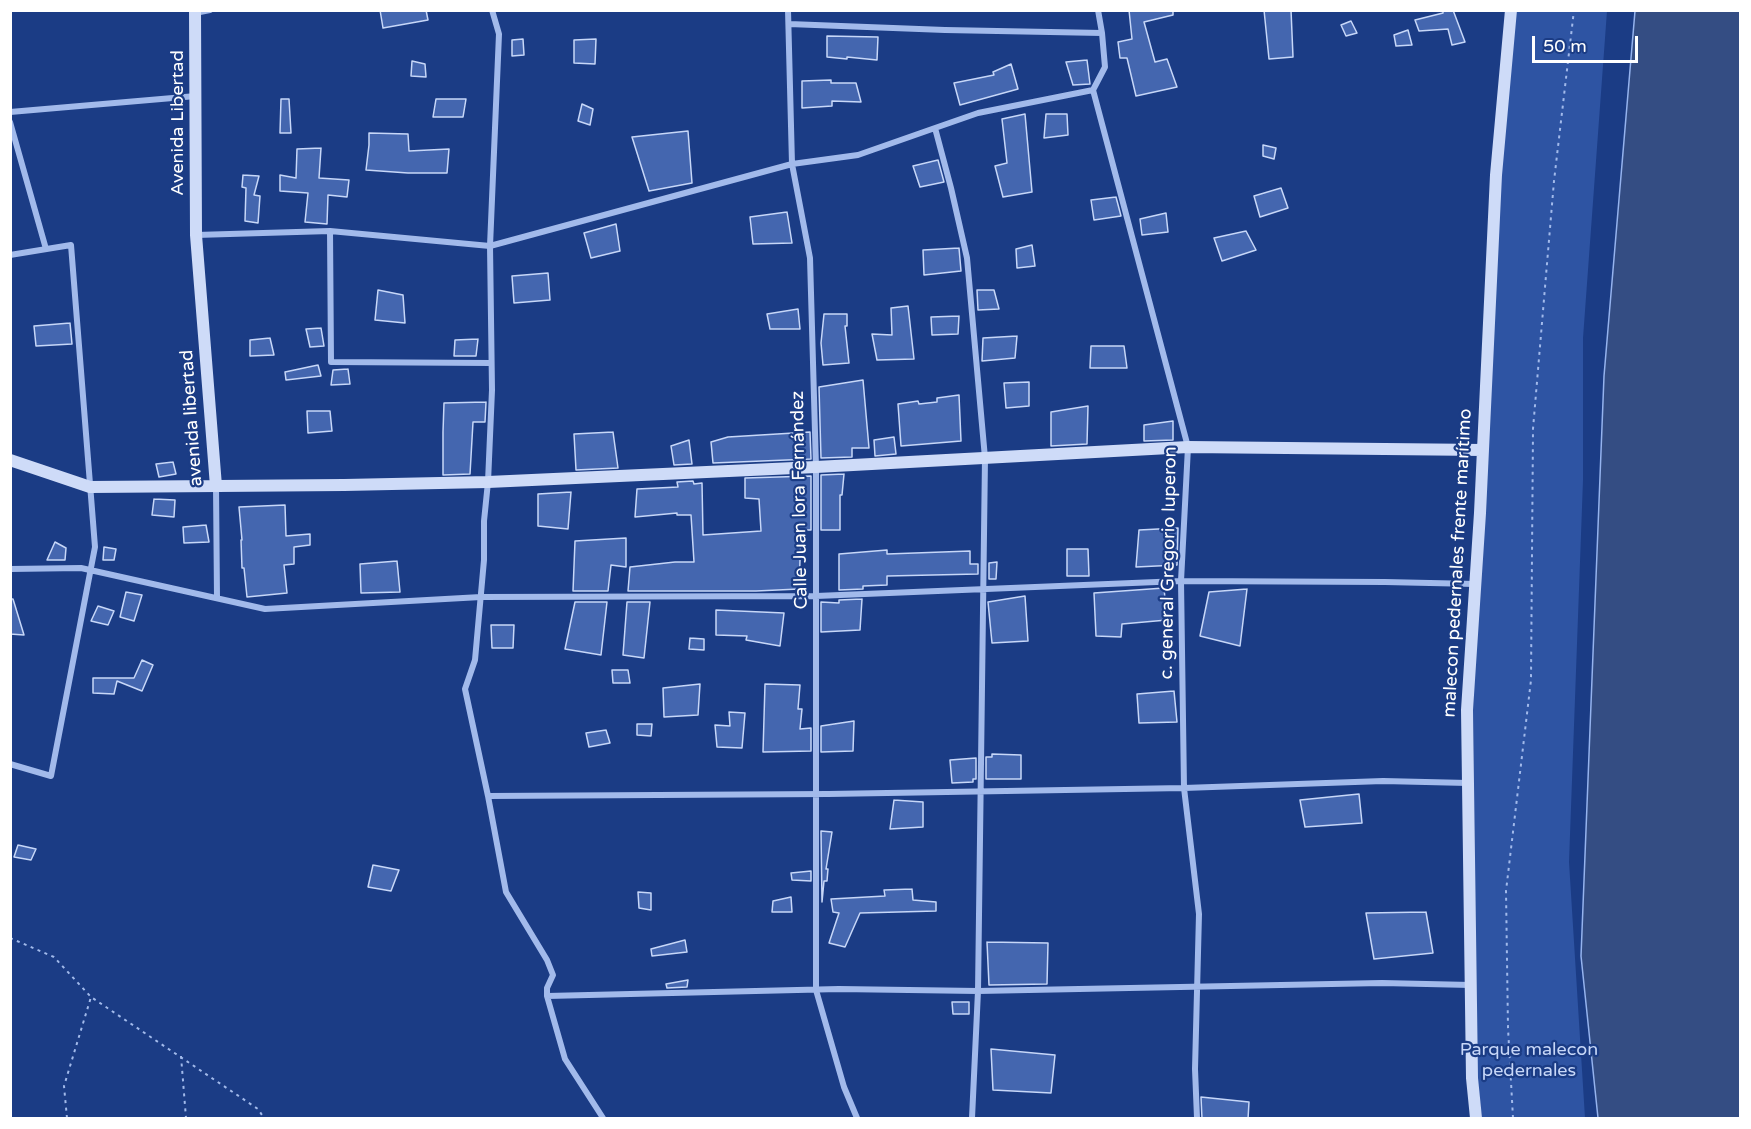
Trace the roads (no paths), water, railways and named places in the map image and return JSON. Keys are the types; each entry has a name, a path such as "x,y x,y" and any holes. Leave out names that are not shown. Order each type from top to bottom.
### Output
{"main road":[{"name":"malecon pedernales frente marítimo","path":"1476,1119 1472,1078 1467,710 1483,450 1496,176 1511,10"},
{"name":"Avenida Libertad","path":"195,12 196,235"},
{"name":"avenida libertad","path":"196,235 216,486"},
{"path":"10,460 90,487 488,482 1188,447 1483,450"}],"street":[{"path":"195,12 210,10"},
{"path":"492,10 499,34 490,246 491,363 488,482 475,660 465,689 506,892 547,960 553,975 547,988 548,996 565,1059 603,1119"},
{"name":"Calle Juan lora Fernández","path":"788,10 792,164 810,258 816,467 816,990 844,1087 857,1119"},
{"path":"196,235 330,231 490,246 792,164 858,155 978,113 1093,90 1105,67 1098,10"},
{"path":"789,24 1102,33"},
{"name":"c. general Gregorio luperon","path":"1093,90 1188,447 1181,581 1184,788 1199,914 1195,1069 1197,1119"},
{"path":"10,112 196,96"},
{"path":"10,122 46,249"},
{"path":"935,128 967,258 985,458 982,791 978,991 972,1119"},
{"path":"330,231 331,362 491,363"},
{"path":"10,255 71,245 95,547 51,776 10,764"},
{"name":"avenida libertad","path":"216,486 217,598"},
{"path":"10,570 81,568 265,609 481,597 816,596 1181,581 1475,584"},
{"path":"488,796 1184,788 1383,781 1468,783"},
{"path":"548,996 816,990 978,991 1382,983 1471,985"}],"park label":[{"name":"Parque malecon pedernales","path":"1529,1060"}]}
